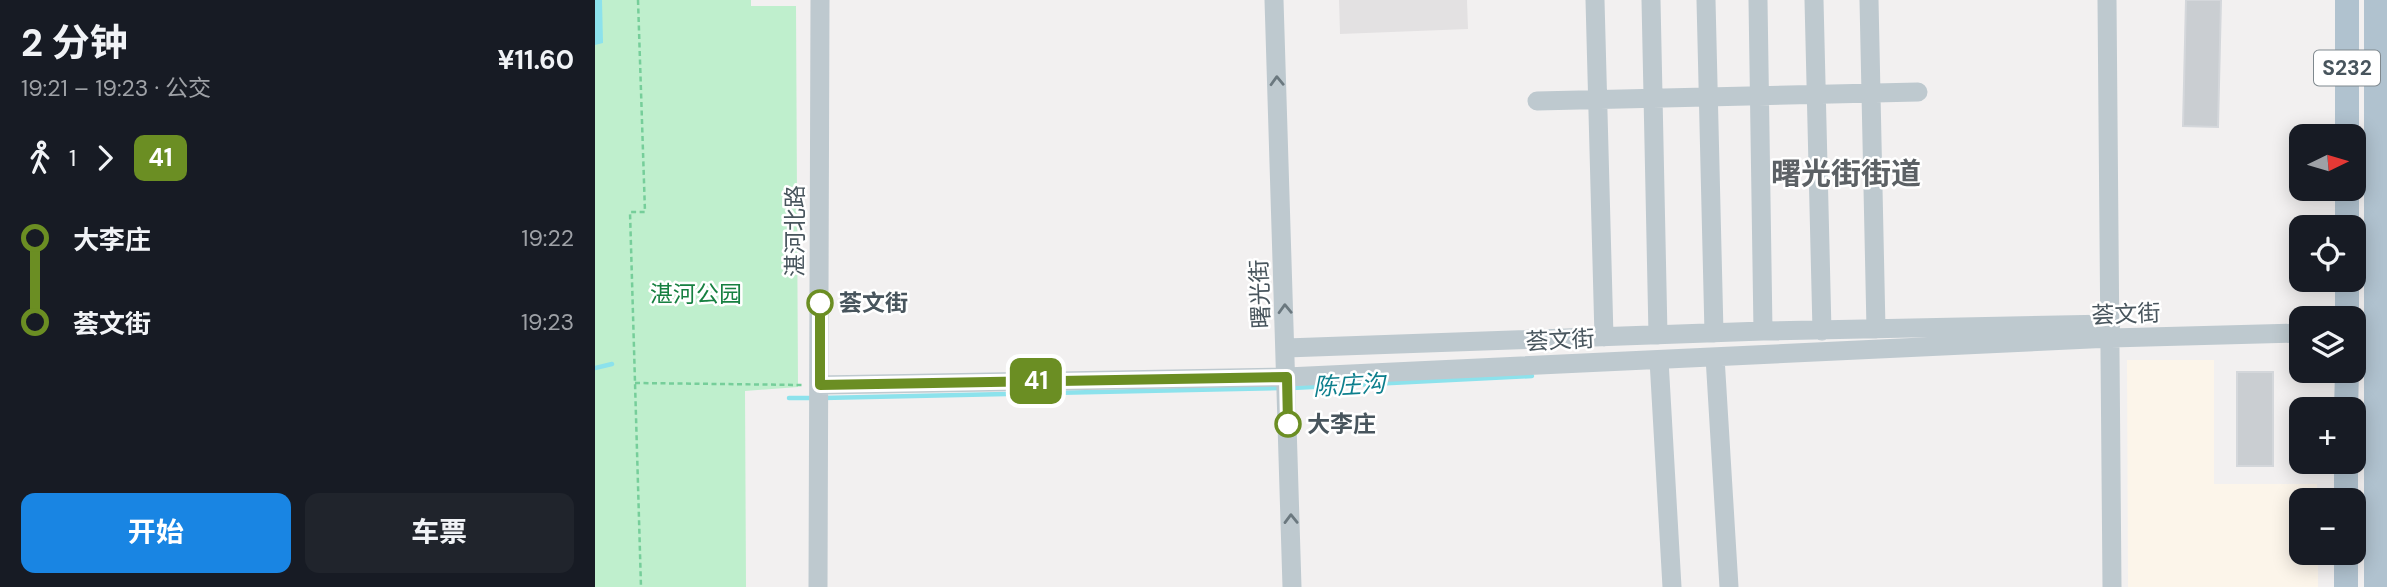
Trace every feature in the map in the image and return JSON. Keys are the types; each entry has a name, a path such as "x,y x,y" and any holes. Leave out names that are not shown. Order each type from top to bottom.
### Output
{"main road":[{"name":"S232","path":"2347,0 2347,124"},
{"name":"S232","path":"2365,306 2376,0"},
{"name":"S232","path":"2366,374 2376,587"},
{"path":"2346,565 2346,587"}],"street":[{"name":"湛河北路","path":"818,587 820,0"},
{"name":"曙光街","path":"1274,0 1288,386 1292,587"},
{"path":"1595,0 1604,337"},
{"path":"1651,0 1658,335"},
{"path":"1706,0 1714,333"},
{"path":"1758,0 1763,331"},
{"path":"1814,0 1822,331"},
{"path":"1869,0 1876,329"},
{"path":"2107,0 2112,587"},
{"path":"1537,101 1918,92"},
{"path":"1286,348 1763,331 2111,331"},
{"name":"荟文街","path":"820,395 1288,386 1659,359 2111,331 2289,333"},
{"path":"1714,357 1730,587"},
{"path":"1659,359 1672,587"}],"path":[{"path":"638,0 645,212 630,212 641,587"},
{"path":"635,383 820,395"}],"shaded area":[{"path":"1339,0 1467,0 1468,29 1340,34"},
{"path":"2127,360 2214,360 2214,484 2317,484 2317,488 2289,488 2289,565 2318,565 2318,587 2128,587"}],"green space":[{"name":"湛河公园","path":"595,0 751,0 751,6 796,6 798,387 745,391 746,587 595,587"}],"water":[{"path":"595,0 602,0 603,43 595,45"}],"building":[{"path":"2186,0 2221,0 2218,127 2183,126"},
{"path":"2237,372 2273,372 2273,466 2237,466"}],"waterway":[{"name":"陈庄沟","path":"595,368 612,364"},
{"name":"陈庄沟","path":"1292,388 1532,376"},
{"name":"陈庄沟","path":"823,398 1279,388"},
{"name":"陈庄沟","path":"789,398 814,398"}],"bus line":[{"name":"41","path":"820,303 820,385 1287,377 1288,424"}],"place":[{"name":"荟文街","path":"820,303"},
{"name":"大李庄","path":"1288,424"}],"district":[{"name":"曙光街街道","path":"1846,173"}]}
